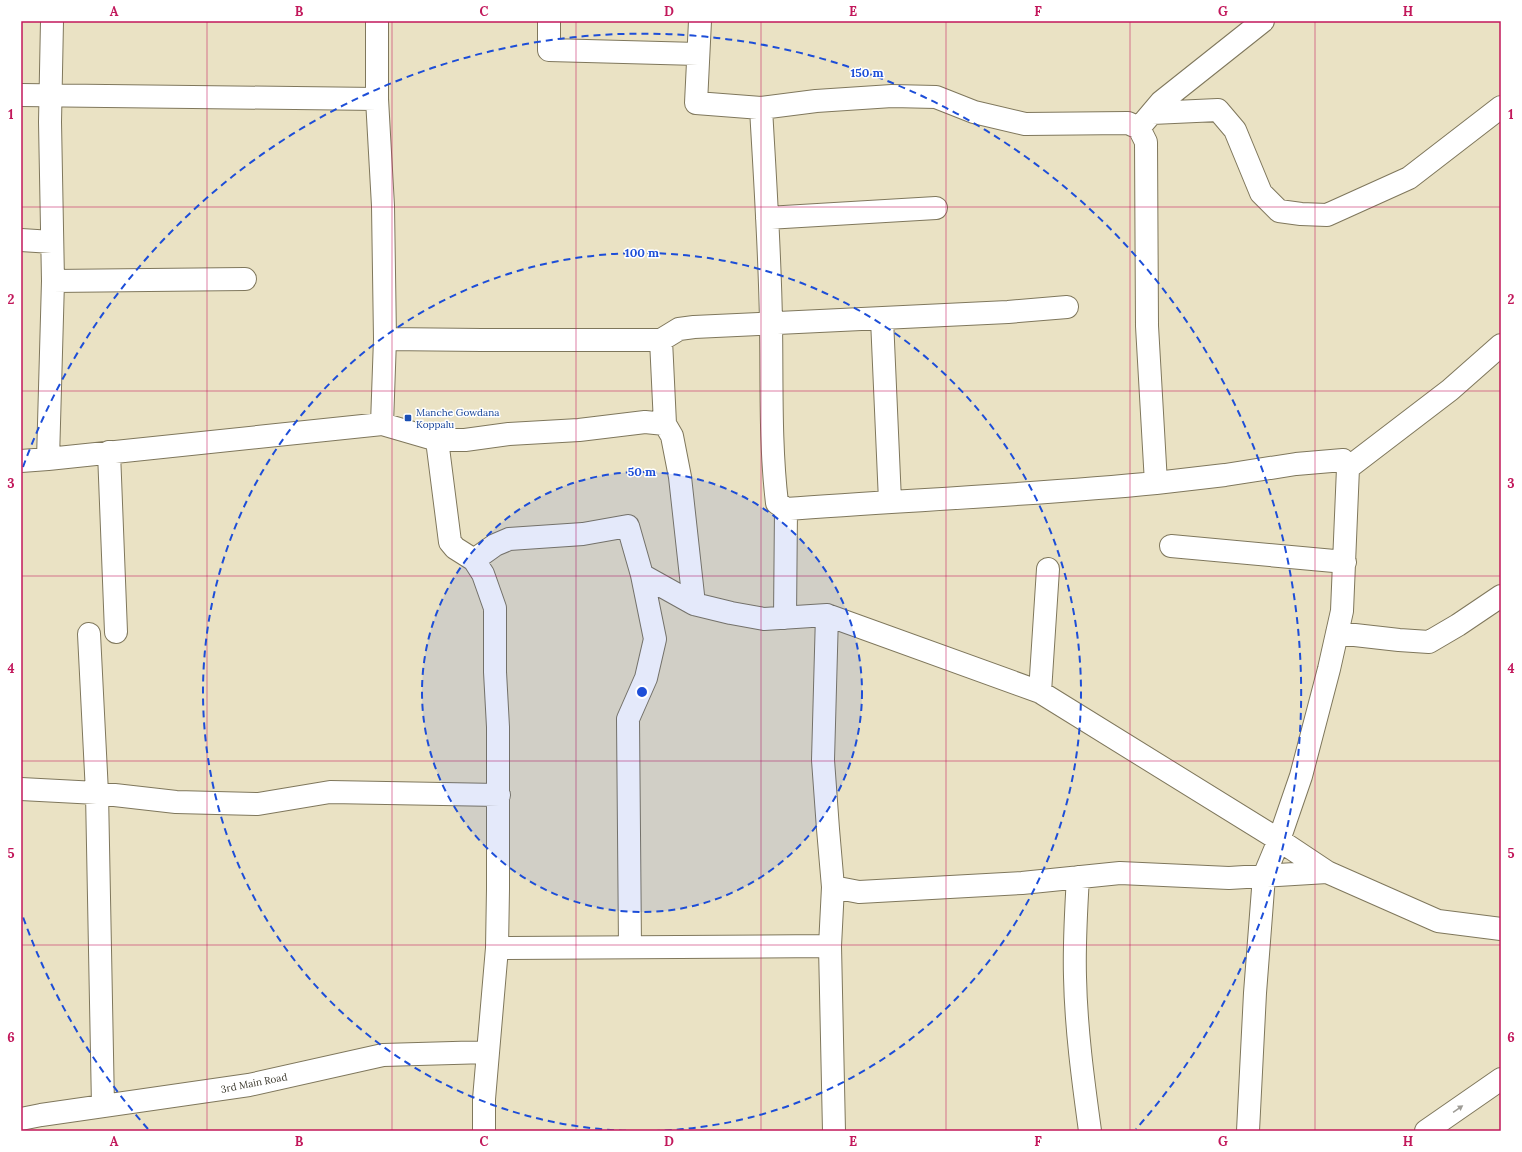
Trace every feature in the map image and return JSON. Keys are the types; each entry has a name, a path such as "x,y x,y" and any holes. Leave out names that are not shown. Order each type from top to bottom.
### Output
{"street":[{"path":"48,459 53,281 50,94 52,21"},
{"path":"377,21 377,99 383,206 385,339 382,424"},
{"path":"549,21 550,50 698,54"},
{"path":"700,21 696,103 761,108 816,101 892,96 936,97 974,112 1025,124 1128,123 1218,110 1235,130 1261,193 1279,211 1301,214 1328,215 1409,178 1501,106"},
{"path":"1156,483 1147,326 1146,120 1161,102 1263,21"},
{"path":"21,95 50,94 377,99"},
{"path":"761,108 771,323 774,477 777,503 786,510 890,501 1082,490 1156,483 1225,475 1296,464 1343,460 1348,468 1342,611 1329,669 1301,776 1279,840 1264,876 1255,993 1248,1131"},
{"path":"767,218 936,208"},
{"path":"21,240 52,242"},
{"path":"53,281 245,279"},
{"path":"385,339 592,341 661,340 679,329 771,323 1008,312 1067,307"},
{"path":"882,319 890,501"},
{"path":"661,340 665,424 672,436 680,477 694,604"},
{"path":"1348,468 1450,390 1501,345"},
{"path":"21,461 382,424 437,440 465,440 509,434 579,430 645,422 665,424"},
{"path":"437,440 450,542 474,560 483,574 494,608 499,795 497,948 484,1098 484,1131"},
{"path":"109,452 116,632"},
{"path":"786,510 786,618"},
{"path":"474,560 495,545 509,539 583,534 628,526 642,575 656,639 646,678 628,719 630,947"},
{"path":"1171,546 1345,562"},
{"path":"1040,692 1048,569"},
{"path":"642,575 694,604 731,613 764,619 827,615 1040,692 1279,840 1327,872 1438,921 1501,929"},
{"path":"1337,633 1429,642 1458,625 1501,596"},
{"path":"827,615 824,760 828,829 834,886 830,946 834,1131"},
{"path":"89,634 97,793 103,1106"},
{"path":"21,789 97,793 176,802 258,804 330,792 499,795"},
{"path":"834,886 859,892 1022,883 1120,874 1229,878 1327,872"},
{"path":"1078,877 1075,923 1075,978 1080,1056 1090,1131"},
{"path":"497,948 830,946"},
{"name":"3rd Main Road","path":"21,1119 249,1085 383,1055 488,1052"},
{"path":"1426,1131 1501,1079"}],"place":[{"name":"Manche Gowdana Koppalu","path":"408,418"}]}
